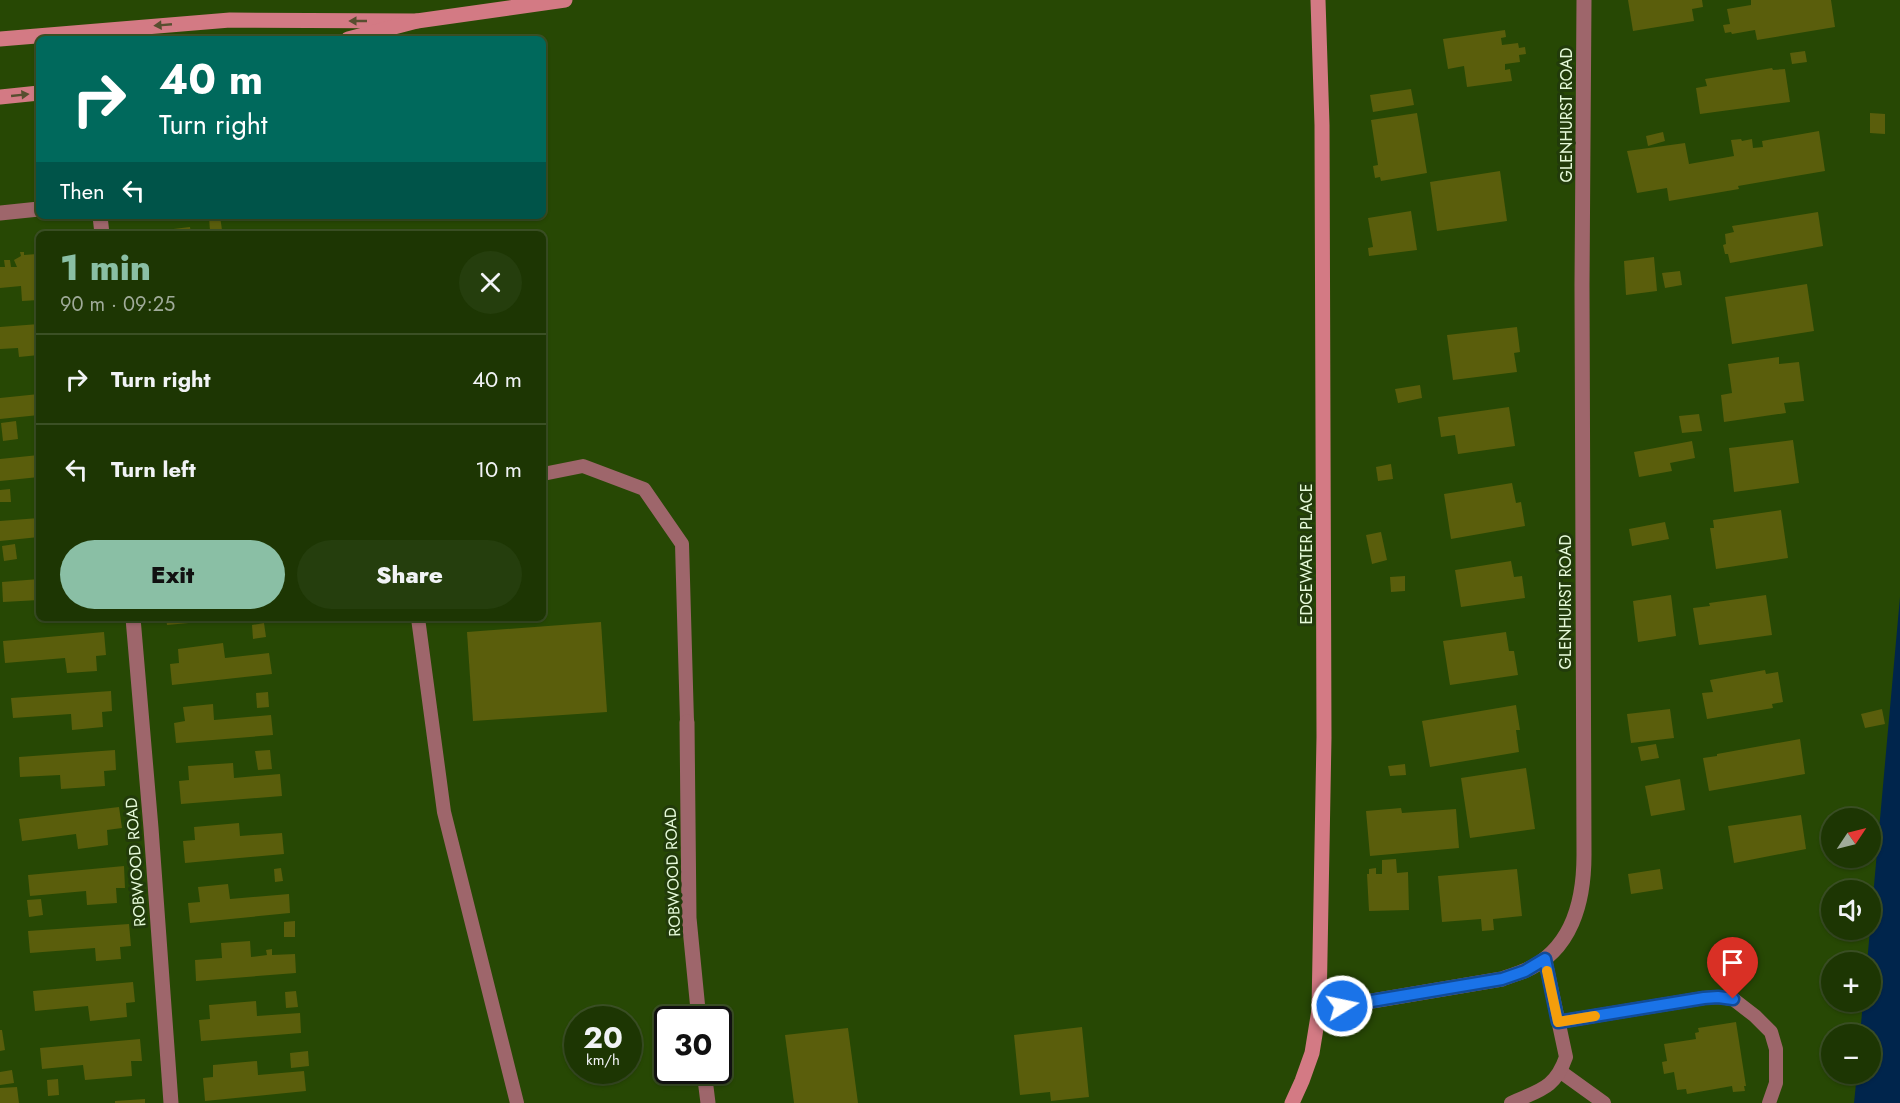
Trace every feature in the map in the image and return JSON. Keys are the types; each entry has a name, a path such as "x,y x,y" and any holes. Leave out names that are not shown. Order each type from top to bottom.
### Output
{"street":[{"path":"360,36 417,21 565,0"},
{"name":"EDGEWATER PLACE","path":"1292,1103 1312,1053 1319,1010 1324,632 1322,137 1318,0"},
{"name":"GLENHURST ROAD","path":"1319,1010 1502,979 1525,971 1545,959 1561,942 1573,921 1580,901 1584,878 1582,285 1584,0"},
{"path":"36,36 230,20 417,21"},
{"path":"0,39 36,36"},
{"path":"0,97 36,93"},
{"path":"0,213 36,209"},
{"name":"ROBWOOD ROAD","path":"133,621 171,1103"},
{"name":"ROBWOOD ROAD","path":"687,722 689,918 698,1006"},
{"path":"706,1084 708,1103"}],"lane":[{"path":"546,473 583,466 644,489 682,544 687,722"},
{"path":"418,621 444,812 517,1103"},
{"path":"1511,1103 1549,1085 1561,1072 1566,1057 1545,959"},
{"path":"1558,1022 1704,998 1733,999 1771,1032 1776,1049 1776,1083 1768,1103"},
{"path":"1561,1072 1604,1103"}],"water":[{"path":"1900,597 1900,1103 1854,1103 1856,1084 1881,1084 1881,1024 1861,1024 1862,1012 1881,1012 1881,952 1868,952 1869,940 1881,940 1881,880 1874,880 1876,868 1881,868 1881,808"}],"building":[{"path":"1628,0 1702,0 1703,7 1692,9 1694,21 1633,31"},
{"path":"1751,0 1831,0 1835,27 1757,40 1755,30 1725,33 1723,25 1730,24 1727,9 1751,5"},
{"path":"1505,30 1506,37 1501,38 1502,45 1518,43 1519,48 1525,47 1526,54 1519,55 1520,62 1505,64 1505,70 1510,69 1512,81 1467,87 1464,66 1448,69 1443,39"},
{"path":"1805,51 1807,62 1792,64 1790,53"},
{"path":"1772,68 1773,70 1785,69 1790,102 1700,114 1696,88 1707,86 1705,79"},
{"path":"1411,89 1414,105 1373,112 1370,95"},
{"path":"1417,113 1427,173 1381,181 1380,177 1375,178 1373,166 1378,165 1371,120"},
{"path":"1870,113 1885,114 1885,134 1870,133"},
{"path":"1819,131 1825,171 1669,201 1667,188 1637,193 1627,151 1685,143 1689,164 1734,156 1731,140 1752,139 1753,148 1763,147 1762,141"},
{"path":"1663,132 1665,141 1648,146 1646,136"},
{"path":"1500,171 1507,221 1437,231 1430,182"},
{"path":"1411,211 1417,250 1369,256 1368,248 1373,247 1368,218"},
{"path":"1818,212 1823,246 1730,263 1728,254 1725,254 1723,245 1726,244 1725,234 1734,232 1732,226"},
{"path":"209,219 220,219 222,230 210,231"},
{"path":"190,227 191,231 156,231"},
{"path":"20,252 24,252 24,255 36,254 36,300 22,301 21,286 0,288 0,267 5,267 4,260 10,260 11,267 17,267 14,260 21,256"},
{"path":"1654,257 1657,291 1626,295 1624,261"},
{"path":"1680,271 1682,285 1665,288 1662,273"},
{"path":"1807,284 1814,331 1732,344 1725,297"},
{"path":"36,324 36,355 19,357 18,348 0,349 0,327"},
{"path":"1517,327 1520,352 1514,353 1517,372 1453,380 1447,335"},
{"path":"1779,357 1779,364 1799,362 1804,401 1784,403 1786,413 1724,422 1721,395 1732,393 1728,364"},
{"path":"1420,385 1422,398 1398,403 1395,389"},
{"path":"36,394 36,415 0,419 0,398"},
{"path":"1509,407 1515,446 1458,454 1455,435 1441,437 1438,417"},
{"path":"1699,414 1702,431 1682,433 1679,416"},
{"path":"16,421 18,439 3,441 1,423"},
{"path":"1793,440 1799,483 1734,492 1729,448"},
{"path":"1692,441 1695,458 1670,463 1672,471 1639,477 1634,452"},
{"path":"36,455 36,477 0,481 0,459"},
{"path":"1391,464 1393,479 1378,481 1376,467"},
{"path":"1512,483 1516,503 1521,502 1525,526 1451,539 1444,494"},
{"path":"10,489 11,502 0,502 0,490"},
{"path":"1781,510 1788,558 1716,569 1710,528 1714,528 1713,520"},
{"path":"36,518 36,537 0,541 0,521"},
{"path":"1665,522 1669,539 1632,546 1629,529"},
{"path":"1381,532 1387,560 1372,564 1366,535"},
{"path":"15,544 17,559 4,561 2,546"},
{"path":"1511,561 1514,577 1522,576 1525,598 1461,607 1455,570"},
{"path":"1405,576 1405,591 1391,592 1390,577"},
{"path":"36,579 36,600 3,602 2,582"},
{"path":"1671,595 1676,636 1638,642 1633,601"},
{"path":"1766,595 1772,635 1699,645 1693,608 1710,606 1709,603"},
{"path":"166,621 211,621 167,625"},
{"path":"601,622 607,712 473,721 467,632"},
{"path":"264,623 266,637 253,639 252,625"},
{"path":"104,632 106,655 96,656 97,671 67,673 65,658 5,663 3,641"},
{"path":"1506,632 1509,651 1514,651 1518,675 1450,685 1443,641"},
{"path":"223,643 225,658 269,653 272,674 172,685 170,664 179,663 178,649"},
{"path":"1765,670 1766,674 1778,672 1783,702 1772,704 1773,708 1707,719 1702,693 1713,692 1710,680"},
{"path":"111,691 112,711 102,712 103,727 72,730 71,714 13,718 11,698"},
{"path":"268,692 269,707 257,708 256,693"},
{"path":"213,704 214,720 271,715 273,735 176,743 174,723 185,721 183,707"},
{"path":"1516,705 1520,730 1516,730 1519,752 1430,767 1422,721"},
{"path":"1670,709 1674,738 1631,743 1627,714"},
{"path":"1882,709 1885,724 1865,728 1861,714"},
{"path":"1800,739 1805,774 1709,791 1703,758"},
{"path":"1656,744 1659,758 1641,761 1638,747"},
{"path":"115,750 116,770 104,771 105,786 61,789 60,775 20,777 19,757"},
{"path":"270,750 272,769 258,770 255,751"},
{"path":"233,763 234,778 280,774 282,796 181,804 179,781 189,780 188,766"},
{"path":"1405,764 1406,775 1390,776 1388,766"},
{"path":"1526,768 1535,829 1470,838 1461,778"},
{"path":"1680,779 1685,810 1651,816 1645,786"},
{"path":"119,807 122,828 107,830 108,845 78,849 76,834 22,841 19,819"},
{"path":"1401,808 1402,813 1456,809 1459,848 1370,856 1366,811"},
{"path":"1801,815 1806,849 1734,863 1728,826"},
{"path":"239,823 240,836 282,833 284,854 185,863 183,841 195,840 194,827"},
{"path":"1396,859 1397,873 1408,872 1409,910 1369,911 1367,874 1369,874 1369,869 1376,868 1376,874 1382,874 1382,860"},
{"path":"124,866 125,888 116,888 117,903 87,905 86,891 30,896 28,875"},
{"path":"281,868 283,881 275,882 274,869"},
{"path":"1517,869 1522,916 1493,919 1494,930 1482,931 1481,919 1442,922 1438,876"},
{"path":"1660,869 1663,889 1631,894 1628,874"},
{"path":"228,884 230,899 289,894 290,913 190,923 188,903 200,902 198,887"},
{"path":"41,899 43,915 29,917 27,900"},
{"path":"295,921 295,937 284,937 284,922"},
{"path":"129,924 131,946 120,947 121,959 96,961 95,948 30,953 28,931"},
{"path":"250,941 251,957 267,955 266,950 272,949 272,955 295,954 296,973 196,981 195,960 222,958 221,943"},
{"path":"133,982 135,1002 126,1003 127,1017 90,1021 88,1006 35,1011 33,991"},
{"path":"296,991 298,1007 286,1008 285,992"},
{"path":"256,1001 257,1016 300,1013 301,1033 201,1041 199,1020 210,1019 209,1005"},
{"path":"1736,1022 1745,1091 1733,1092 1732,1086 1687,1094 1686,1089 1677,1090 1674,1072 1664,1074 1662,1062 1667,1061 1664,1044 1696,1039 1695,1033 1699,1032 1698,1028"},
{"path":"1082,1027 1089,1097 1051,1101 1050,1092 1020,1095 1014,1035"},
{"path":"848,1028 858,1103 794,1103 785,1035"},
{"path":"0,1030 2,1030 5,1050 0,1051"},
{"path":"140,1039 142,1061 131,1061 132,1076 85,1080 83,1065 42,1069 40,1048"},
{"path":"308,1051 309,1066 291,1068 290,1053"},
{"path":"257,1061 258,1075 304,1071 306,1091 205,1101 203,1078 213,1077 213,1065"},
{"path":"12,1070 14,1083 0,1085 0,1072"},
{"path":"58,1079 59,1095 48,1096 47,1080"},
{"path":"17,1087 19,1103 0,1103 0,1088"},
{"path":"145,1099 145,1103 115,1103 115,1101"}],"slow traffic":[{"path":"1547,971 1558,1022 1595,1016"}],"route":[{"path":"1342,1006 1502,979 1525,971 1545,959 1558,1022 1704,998 1733,999"}]}
